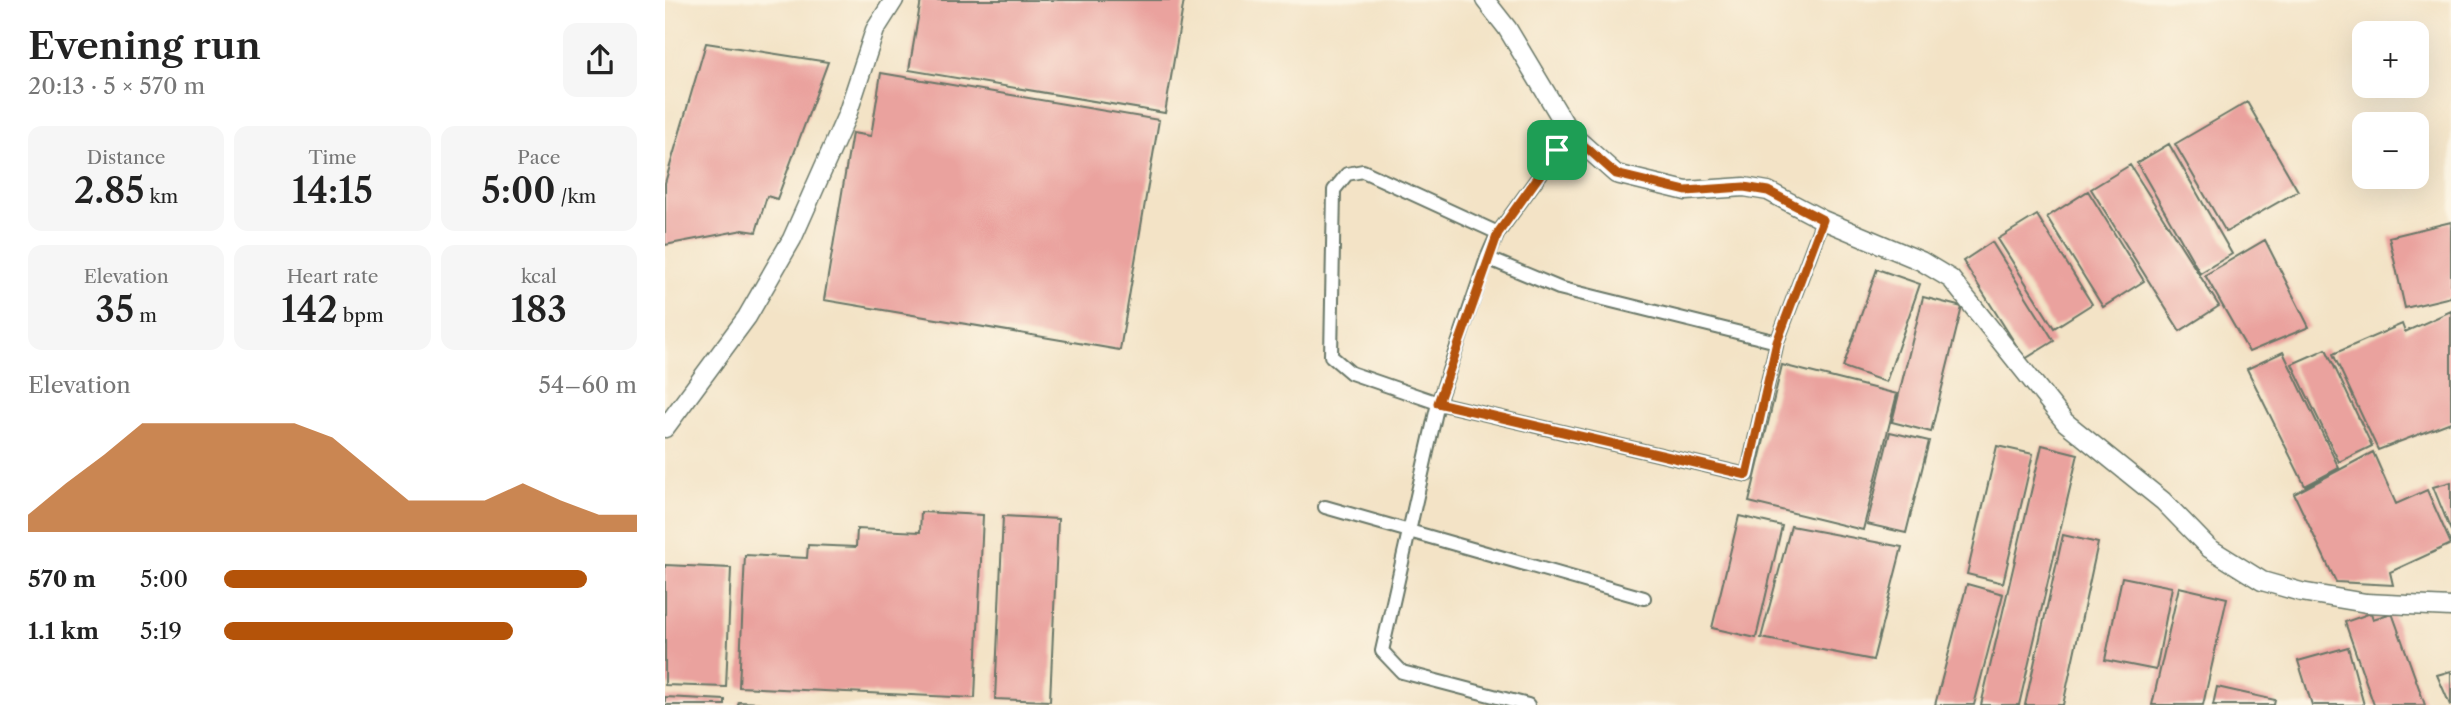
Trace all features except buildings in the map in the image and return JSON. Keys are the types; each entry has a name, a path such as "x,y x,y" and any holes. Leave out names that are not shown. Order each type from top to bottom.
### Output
{"street":[{"path":"665,428 747,317 792,239 847,115 875,30 894,0"},
{"path":"1485,0 1507,28 1570,133 1616,174 1686,191 1744,187 1768,191 1823,220 1921,261 1951,279 2065,422 2163,502 2209,548 2262,581 2301,592 2366,603 2451,607"},
{"path":"1528,705 1402,672 1383,650 1438,403 1487,258 1498,233 1570,133"},
{"path":"1498,233 1363,171 1347,174 1334,190 1331,356 1351,373 1438,403 1747,475 1777,342 1823,220"},
{"path":"1487,258 1559,288 1777,342"},
{"path":"1325,507 1644,598"}],"route":[{"path":"1570,133 1616,174 1686,191 1744,187 1768,191 1823,220 1777,342 1747,475 1438,403 1498,233 1557,150 1570,133"}]}
